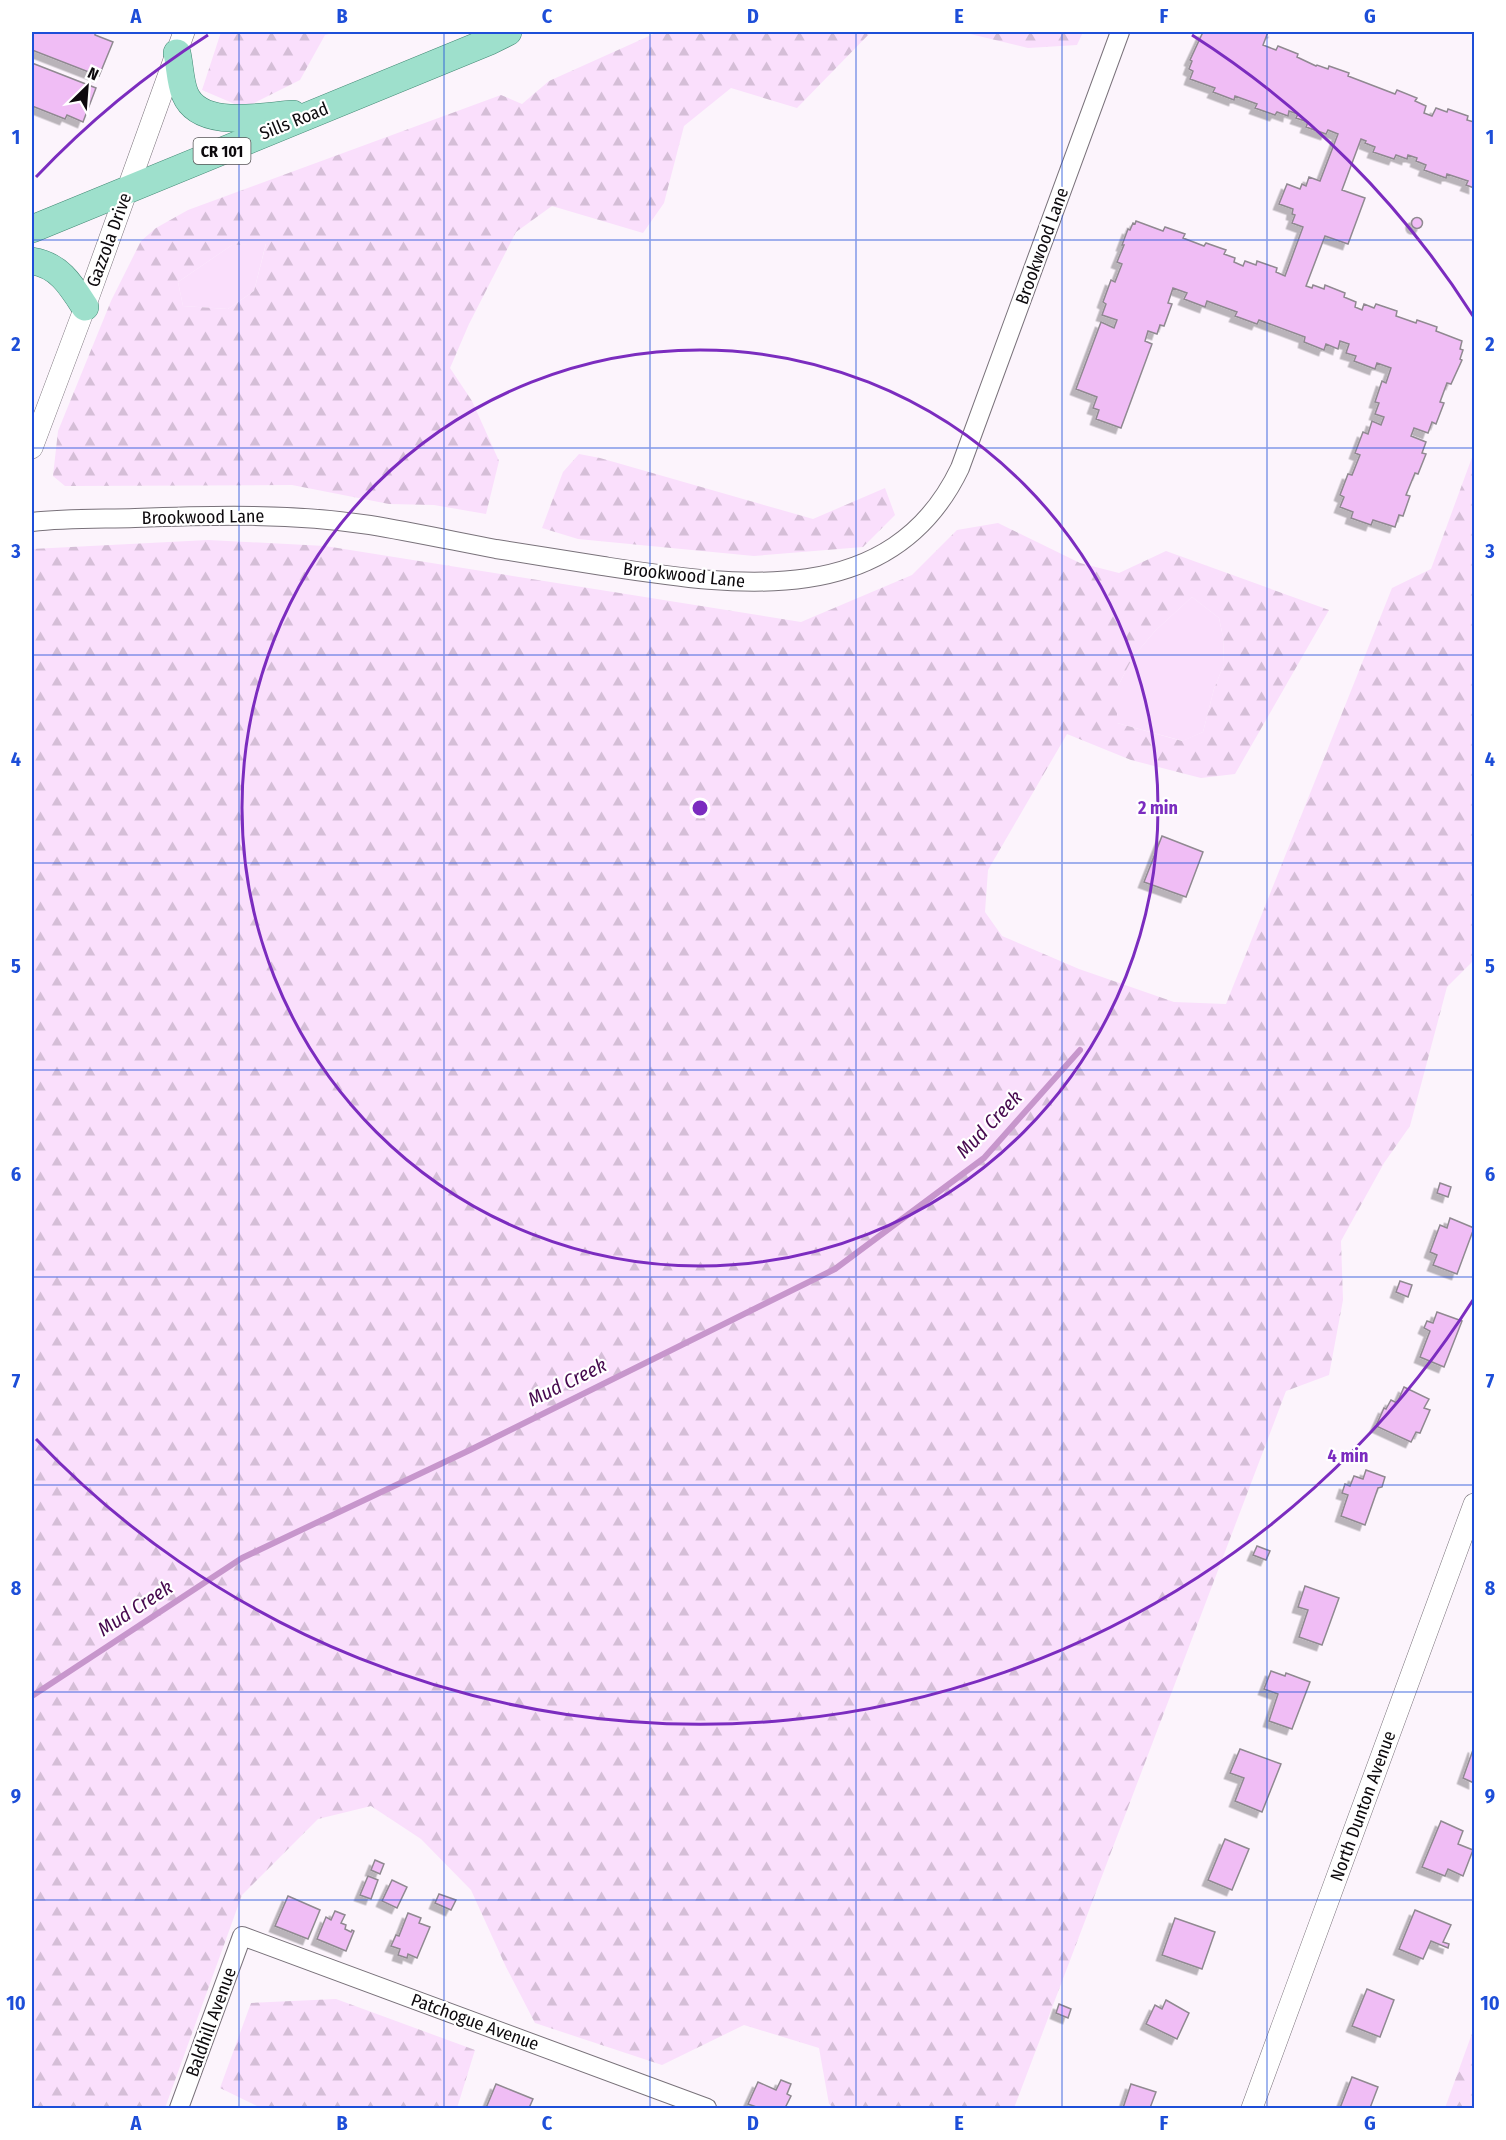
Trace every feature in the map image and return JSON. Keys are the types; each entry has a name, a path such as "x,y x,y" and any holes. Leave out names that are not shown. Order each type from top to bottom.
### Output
{"main road":[{"name":"Sills Road","path":"32,229 499,36 524,32"},
{"path":"181,42 184,92 190,102 206,114 228,118 315,113"},
{"path":"32,261 49,265 57,270 68,280 85,307"}],"street":[{"name":"Brookwood Lane","path":"32,522 259,515 310,518 370,525 498,549 665,576 718,582 757,583 824,575 881,556 903,542 921,526 950,489 976,428 1120,32"},
{"name":"Gazzola Drive","path":"32,448 181,42"},
{"name":"North Dunton Avenue","path":"1252,2109 1474,1504"},
{"name":"Baldhill Avenue","path":"179,2109 242,1936"},
{"name":"Patchogue Avenue","path":"242,1936 707,2109"}],"green space":[{"path":"221,32 337,32 325,35 300,80 244,108 202,90"},
{"path":"658,32 871,32 797,108 731,88 684,126 664,203 643,233 552,206 516,232 469,324 450,368 472,401 499,461 486,514 434,505 389,504 292,485 65,486 53,476 58,431 111,301 141,241 156,228 188,210 501,95 522,104 549,81","holes":["266,244 254,291 228,309 183,306 178,282 232,245"]},
{"path":"962,32 1083,32 1077,45 1028,48"},
{"path":"266,243 254,291 228,309 183,306 178,282 232,245"},
{"path":"1474,452 1474,960 1447,987 1410,1126 1384,1163 1341,1241 1343,1300 1329,1375 1286,1391 1014,2108 834,2108 829,2104 819,2048 744,2025 662,2065 535,2023 506,1967 471,1890 421,1839 371,1806 318,1819 242,1895 165,2108 32,2108 32,549 208,540 325,546 801,622 912,575 957,530 998,523 1080,563 1119,573 1166,551 1329,610 1235,774 1201,778 1131,760 1067,734 988,870 985,912 1002,936 1079,969 1174,1002 1226,1004 1392,588 1431,569","holes":["1192,597 1219,618 1223,637 1224,664 1214,689 1203,732 1182,741 1117,723 1117,688 1133,657 1155,631"]},
{"path":"579,454 813,519 885,488 895,515 863,547 754,556 578,539 542,528 563,472"},
{"path":"1192,597 1219,618 1223,637 1224,664 1214,689 1203,732 1183,741 1117,723 1117,688 1133,657 1155,631"},
{"path":"336,1999 475,2050 457,2108 261,2108 220,2088 251,2003"},
{"path":"1474,2028 1474,2108 1445,2108"}],"building":[{"path":"32,32 95,32 95,35 113,42 99,76 32,50"},
{"path":"1203,32 1268,32 1263,45 1276,50 1278,46 1298,54 1297,57 1316,66 1328,69 1329,66 1395,94 1397,90 1417,98 1415,101 1426,106 1424,113 1432,116 1436,108 1447,112 1448,109 1468,116 1467,120 1474,122 1474,188 1466,185 1468,181 1447,174 1446,178 1424,170 1426,165 1416,161 1417,158 1408,155 1407,159 1396,155 1394,159 1373,152 1375,147 1361,139 1342,190 1365,198 1348,244 1325,236 1306,286 1312,288 1313,285 1324,289 1325,285 1345,293 1344,297 1356,302 1355,307 1362,310 1364,304 1374,308 1376,304 1397,311 1396,316 1437,327 1436,331 1462,341 1460,349 1463,350 1460,359 1462,360 1451,384 1447,383 1440,402 1444,403 1436,424 1432,422 1428,433 1414,428 1411,436 1426,442 1422,453 1426,454 1406,495 1410,496 1403,516 1399,515 1395,527 1373,520 1371,525 1351,518 1353,512 1340,507 1344,497 1340,495 1348,474 1352,475 1360,455 1355,453 1363,432 1368,434 1372,421 1381,425 1384,417 1375,414 1379,403 1375,402 1382,381 1386,383 1391,368 1377,363 1375,369 1354,361 1356,356 1346,353 1349,344 1340,341 1338,349 1326,344 1324,350 1304,342 1305,337 1259,320 1257,324 1235,316 1237,312 1207,301 1205,307 1184,299 1187,293 1173,288 1168,303 1172,304 1164,326 1160,325 1157,334 1148,331 1145,341 1152,344 1121,428 1096,419 1099,410 1093,408 1097,397 1076,389 1101,322 1114,328 1117,320 1102,315 1106,304 1103,302 1111,280 1115,282 1122,264 1117,262 1128,229 1130,230 1133,223 1135,224 1136,221 1163,231 1165,227 1185,234 1183,238 1204,246 1206,243 1226,250 1224,254 1235,258 1234,262 1243,266 1245,261 1256,265 1257,261 1277,268 1276,272 1285,276 1303,227 1292,223 1295,215 1292,214 1293,209 1279,204 1287,184 1300,189 1302,184 1306,186 1309,177 1320,181 1338,134 1328,130 1326,134 1306,127 1308,122 1296,118 1298,114 1289,111 1288,116 1277,112 1275,115 1255,108 1257,104 1235,96 1234,100 1213,92 1215,88 1190,79 1193,71 1189,69 1192,61 1190,60"},
{"path":"32,63 96,88 83,122 67,115 65,119 32,106"},
{"path":"1417,217 1423,223 1417,229 1411,223"},
{"path":"1162,836 1203,852 1186,897 1144,882"},
{"path":"1440,1183 1451,1187 1448,1197 1437,1193"},
{"path":"1450,1218 1474,1228 1457,1274 1433,1265 1437,1255 1430,1252 1440,1225 1447,1228"},
{"path":"1400,1281 1412,1285 1408,1297 1396,1292"},
{"path":"1437,1312 1462,1321 1444,1367 1420,1357 1430,1331 1424,1328 1427,1321 1433,1323"},
{"path":"1404,1387 1429,1399 1424,1408 1430,1410 1420,1433 1416,1432 1411,1442 1376,1426 1384,1408 1386,1409 1391,1400 1397,1403"},
{"path":"1366,1470 1385,1477 1382,1487 1378,1488 1365,1525 1341,1516 1348,1495 1342,1493 1345,1484 1350,1486 1354,1476 1363,1479"},
{"path":"1257,1546 1270,1551 1266,1560 1253,1555"},
{"path":"1305,1586 1339,1598 1322,1645 1299,1637 1308,1610 1298,1607"},
{"path":"1271,1671 1285,1676 1286,1673 1310,1682 1292,1729 1269,1721 1278,1694 1264,1689"},
{"path":"1474,1747 1474,1783 1463,1778"},
{"path":"1240,1749 1281,1764 1262,1812 1235,1801 1244,1778 1230,1773"},
{"path":"1441,1821 1463,1831 1458,1844 1473,1850 1463,1876 1448,1869 1445,1876 1422,1867"},
{"path":"1225,1839 1249,1849 1232,1890 1208,1880"},
{"path":"375,1860 384,1864 380,1874 371,1870"},
{"path":"368,1876 378,1880 371,1899 360,1895"},
{"path":"392,1880 407,1887 397,1908 382,1901"},
{"path":"439,1894 456,1900 451,1910 435,1903"},
{"path":"288,1896 320,1910 308,1939 275,1926"},
{"path":"1415,1910 1451,1925 1443,1942 1449,1944 1448,1948 1431,1941 1423,1959 1399,1949"},
{"path":"335,1911 345,1915 341,1923 346,1925 345,1929 354,1931 346,1951 317,1939 326,1917 331,1920"},
{"path":"408,1913 421,1918 419,1923 430,1927 417,1958 408,1954 407,1958 398,1955 400,1949 391,1946 396,1935 399,1936"},
{"path":"1175,1918 1215,1932 1202,1969 1162,1955"},
{"path":"1367,1989 1394,2000 1380,2037 1352,2026"},
{"path":"1166,2000 1189,2013 1177,2039 1146,2024 1155,2005 1162,2009"},
{"path":"1059,2004 1071,2009 1068,2018 1056,2013"},
{"path":"1352,2077 1378,2087 1370,2108 1340,2108"},
{"path":"781,2080 791,2084 787,2094 791,2096 785,2108 759,2108 748,2104 758,2082 776,2090"},
{"path":"496,2084 533,2099 529,2108 486,2108"},
{"path":"1131,2084 1156,2092 1150,2108 1123,2108"}],"waterway":[{"name":"Mud Creek","path":"32,1696 242,1558 470,1450 835,1269 984,1158 1080,1050"}]}
